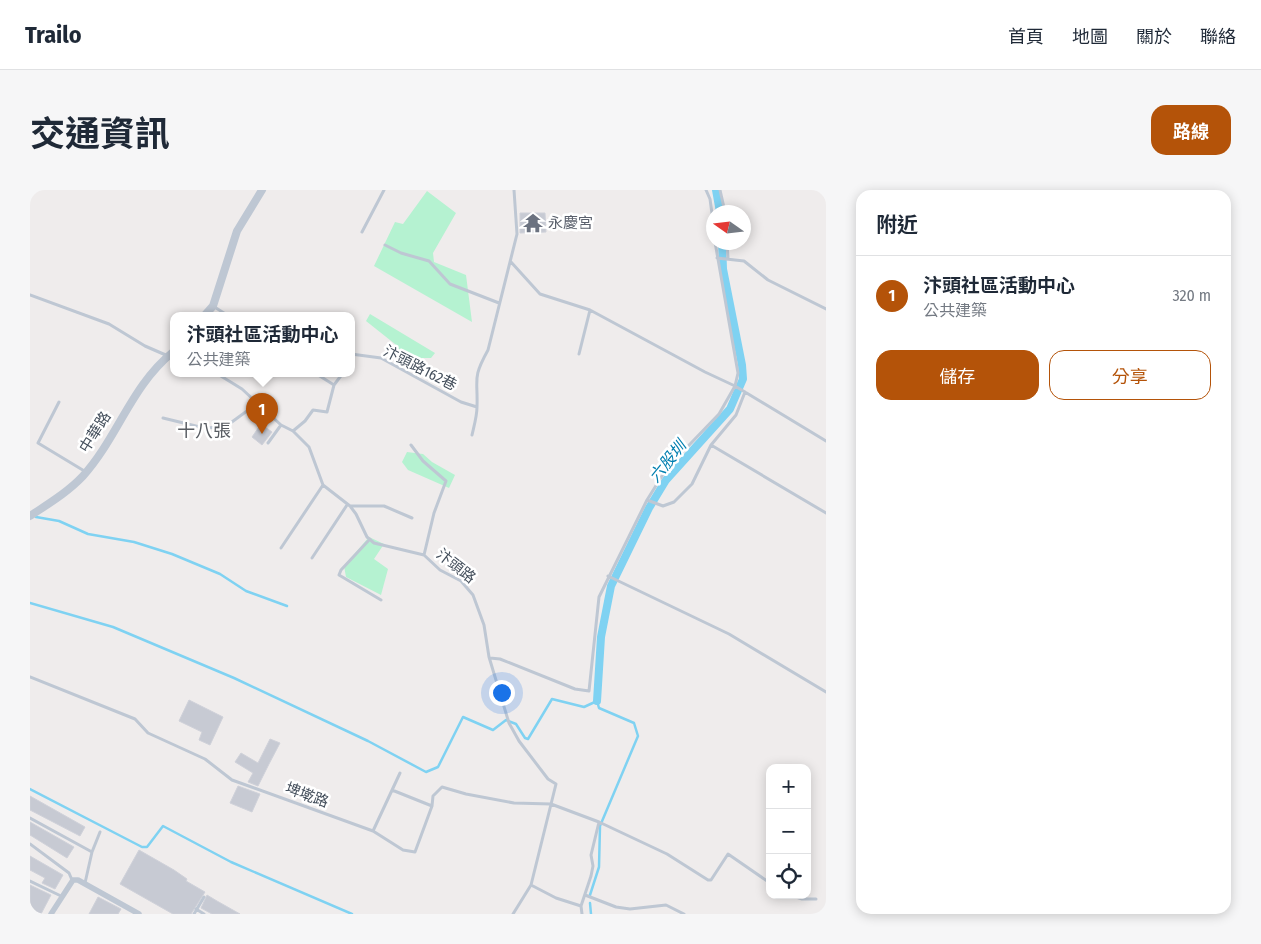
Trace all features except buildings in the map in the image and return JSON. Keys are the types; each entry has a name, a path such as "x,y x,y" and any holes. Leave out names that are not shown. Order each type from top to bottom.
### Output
{"street":[{"path":"208,312 213,306 238,231 262,190"},
{"name":"中華路","path":"30,516 62,494 86,472 101,451 137,390 170,354"},
{"path":"51,914 61,896 75,880 84,883 139,914"}],"lane":[{"path":"362,232 384,190"},
{"path":"472,435 477,407 475,381 479,366 488,350 517,234 514,190"},
{"path":"706,190 711,205"},
{"path":"720,190 723,205"},
{"path":"385,245 401,253 429,261 450,284 499,303"},
{"path":"489,658 500,659 575,689 589,691 597,604 648,500 667,468 719,414 735,386 738,373 716,250"},
{"path":"728,250 728,258"},
{"path":"717,258 744,261 768,280 826,309"},
{"path":"511,262 540,294 590,310 705,372 735,386 826,441"},
{"path":"30,295 109,324 145,346 170,354"},
{"path":"213,306 222,312"},
{"path":"579,354 590,310"},
{"name":"汴頭路162巷","path":"355,355 381,358 461,402 477,407"},
{"path":"222,377 242,389 281,425 293,431 309,447 323,485 348,506 370,539 341,570 340,575 381,600"},
{"path":"321,377 334,385"},
{"path":"293,431 305,421 313,410 327,412 334,385 340,377"},
{"path":"648,500 663,506 674,502 692,484 711,445 736,415 745,392"},
{"path":"59,402 38,443 86,472"},
{"path":"163,418 204,428 225,427 258,403"},
{"path":"268,443 281,425"},
{"path":"411,445 423,461 446,481 434,513 424,555"},
{"path":"711,445 826,513"},
{"path":"281,548 323,485"},
{"path":"348,506 384,506 412,518"},
{"path":"312,558 348,506"},
{"name":"汴頭路","path":"370,539 392,548 424,555 440,570 461,581 473,595 484,625 489,658 506,717 548,779 556,784 551,804"},
{"path":"610,577 729,634 826,692"},
{"name":"埤墘路","path":"30,677 135,719 148,733 205,759 232,780 373,831 403,850 415,852 432,806 433,796 442,787 466,794 514,803 551,804 599,822 667,854 708,880 711,880 728,854 766,880"},
{"path":"373,831 400,773"},
{"path":"392,790 432,806"},
{"path":"513,914 531,885 551,804"},
{"path":"30,818 92,852"},
{"path":"582,914 580,906 591,876 591,855 599,822"},
{"path":"84,883 92,852 100,832"},
{"path":"30,844 69,873 75,880"},
{"path":"30,881 61,896"},
{"path":"531,885 556,898 580,906"},
{"path":"585,895 616,907 630,909 666,905 684,914"},
{"path":"194,914 204,897"},
{"path":"811,899 816,899"},
{"path":"196,910 204,914"}],"green space":[{"path":"427,191 456,213 433,253 434,262 466,275 472,322 374,266 395,222 403,224"},
{"path":"370,314 435,353 431,358 422,358 414,366 391,355 395,344 366,321"},
{"path":"407,452 423,454 432,462 455,475 449,488 408,470 402,462"},
{"path":"369,537 384,544 374,559 388,569 381,595 346,577 344,566"}],"waterway":[{"name":"六股圳","path":"716,190 719,205"},
{"name":"六股圳","path":"597,701 601,637 611,586 649,508 666,480 730,409 743,379 742,365 723,269 722,250"},
{"path":"36,517 59,521 88,534 134,542 172,554 220,574 246,591 287,606"},
{"path":"30,603 113,627 234,678 368,741 426,772 438,767 463,717 493,730 506,720 516,724 525,738 528,739 552,699 584,707 597,701 599,708 634,723 638,736 600,826 599,867 590,895"},
{"path":"30,789 142,847 147,847 163,826 231,862 352,914"},
{"path":"590,903 591,914"}],"place":[{"name":"永慶宮","path":"533,223"},
{"name":"汴頭社區活動中心","path":"262,434"}],"district":[{"name":"十八張","path":"204,431"}]}
